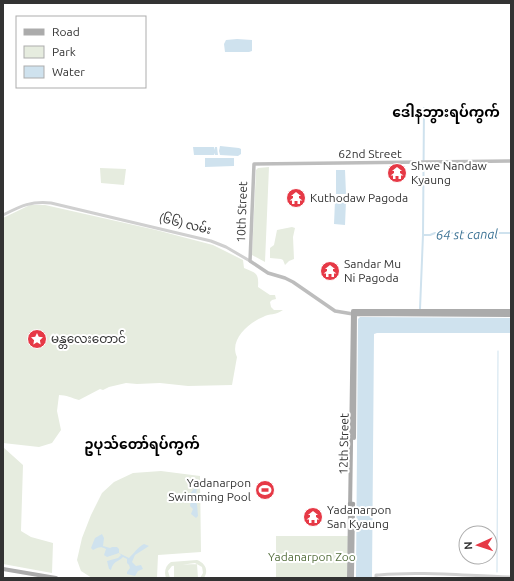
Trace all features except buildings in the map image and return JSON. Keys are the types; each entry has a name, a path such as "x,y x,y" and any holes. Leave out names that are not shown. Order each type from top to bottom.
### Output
{"main road":[{"name":"62nd Street","path":"254,164 511,162"},
{"name":"10th Street","path":"250,261 254,164"},
{"name":"(၆၆) လမ်း","path":"250,261 269,274 285,278 295,283 334,311 340,313 511,311"},
{"name":"(၆၆) လမ်း","path":"353,312 511,315"},
{"name":"12th Street","path":"351,578 353,312"},
{"path":"3,570 44,578"},
{"path":"3,570 56,578"}],"street":[{"name":"(၆၆) လမ်း","path":"3,215 26,204 36,202 51,203 211,241 226,247 250,261"},
{"path":"376,578 376,575 399,574 511,577"}],"green space":[{"path":"269,167 265,262 252,255 256,170 258,168"},
{"path":"100,168 126,169 124,185 101,183"},
{"path":"30,205 45,205 156,230 213,245 243,260 244,268 256,274 258,279 258,287 270,295 275,295 276,299 270,302 271,307 274,310 283,310 251,323 241,333 236,344 235,351 237,357 232,385 188,386 160,383 126,383 103,390 100,389 79,400 59,395 57,411 61,430 52,443 39,447 3,443 3,218"},
{"path":"292,227 295,228 293,237 294,259 285,265 281,259 270,258 270,248 274,245 277,230"},
{"path":"3,447 23,465 21,531 31,537 53,543 52,573 3,564"},
{"path":"161,471 200,476 201,552 158,555 157,578 92,578 81,571 77,560 82,538 102,493 114,482 133,473"},
{"name":"Yadanarpon Zoo","path":"276,536 348,536 347,578 276,578"},
{"path":"197,560 205,567 206,572 204,578 200,578 203,573 202,567 195,563 172,566 168,571 170,578 166,578 165,574 167,565 171,562"},
{"path":"197,564 198,578 174,578 174,565"}],"water":[{"path":"226,40 252,40 252,51 225,52 224,44"},
{"path":"220,146 239,148 241,149 241,154 238,156 220,155"},
{"path":"193,147 214,147 215,150 215,147 217,147 218,155 215,155 215,153 214,155 194,155"},
{"path":"205,158 234,158 234,166 205,167"},
{"path":"336,170 345,170 346,194 336,194"},
{"path":"335,201 346,201 345,225 334,224"},
{"path":"360,317 511,318 511,333 374,334 372,578 356,578 358,319"},
{"path":"195,487 197,488 195,502 197,504 198,516 196,518 191,514 193,509 190,506 191,500 188,497"},
{"path":"102,534 104,538 103,546 110,548 117,547 119,549 119,553 107,557 104,555 106,549 103,547 93,550 91,548 95,538"},
{"path":"144,544 149,546 135,555 132,562 136,566 141,565 143,569 138,571 135,576 127,574 130,568 127,563 127,559 123,557 114,563 111,570 109,569 107,561 118,558 121,555 119,553 129,558 142,545"}],"waterway":[{"path":"420,309 423,235 424,108"},
{"name":"64 st canal","path":"423,235 435,233 511,233"},
{"path":"497,572 498,351"}],"place":[{"name":"Shwe Nandaw Kyaung","path":"397,173"},
{"name":"Kuthodaw Pagoda","path":"296,198"},
{"name":"Sandar Mu Ni Pagoda","path":"330,271"},
{"name":"မန္တလေးတောင်","path":"37,339"},
{"name":"Yadanarpon Swimming Pool","path":"265,490"},
{"name":"Yadanarpon San Kyaung","path":"313,517"}],"district":[{"name":"ဒေါနဘွားရပ်ကွက်","path":"446,112"},
{"name":"ဥပုသ်တော်ရပ်ကွက်","path":"142,444"}]}
